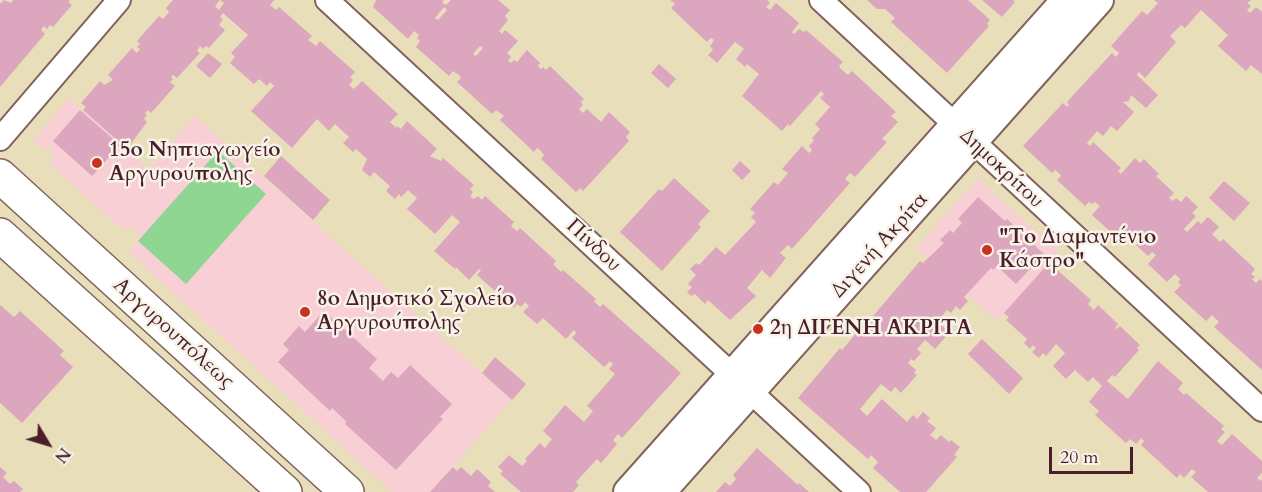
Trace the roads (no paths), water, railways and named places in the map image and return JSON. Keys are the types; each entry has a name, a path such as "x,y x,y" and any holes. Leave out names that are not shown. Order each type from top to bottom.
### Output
{"main road":[{"name":"Αργυρουπόλεως","path":"0,176 347,492"},
{"name":"Αργυρουπόλεως","path":"0,235 285,492"}],"street":[{"path":"0,139 119,0"},
{"name":"Πίνδου","path":"327,0 859,492"},
{"name":"Δημοκρίτου","path":"821,0 1262,410"},
{"name":"Διγενή Ακρίτα","path":"964,134 1066,0"},
{"name":"Διγενή Ακρίτα","path":"628,492 741,383 964,134 1100,0"},
{"name":"Διγενή Ακρίτα","path":"661,492 741,383"}],"place":[{"name":"15ο Νηπιαγωγείο Αργυρούπολης","path":"97,163"},
{"name":"\"Το Διαμαντένιο Κάστρο\"","path":"987,250"},
{"name":"8ο Δημοτικό Σχολείο Αργυρούπολης","path":"305,312"},
{"name":"2η ΔΙΓΕΝΗ ΑΚΡΙΤΑ","path":"758,329"}]}
